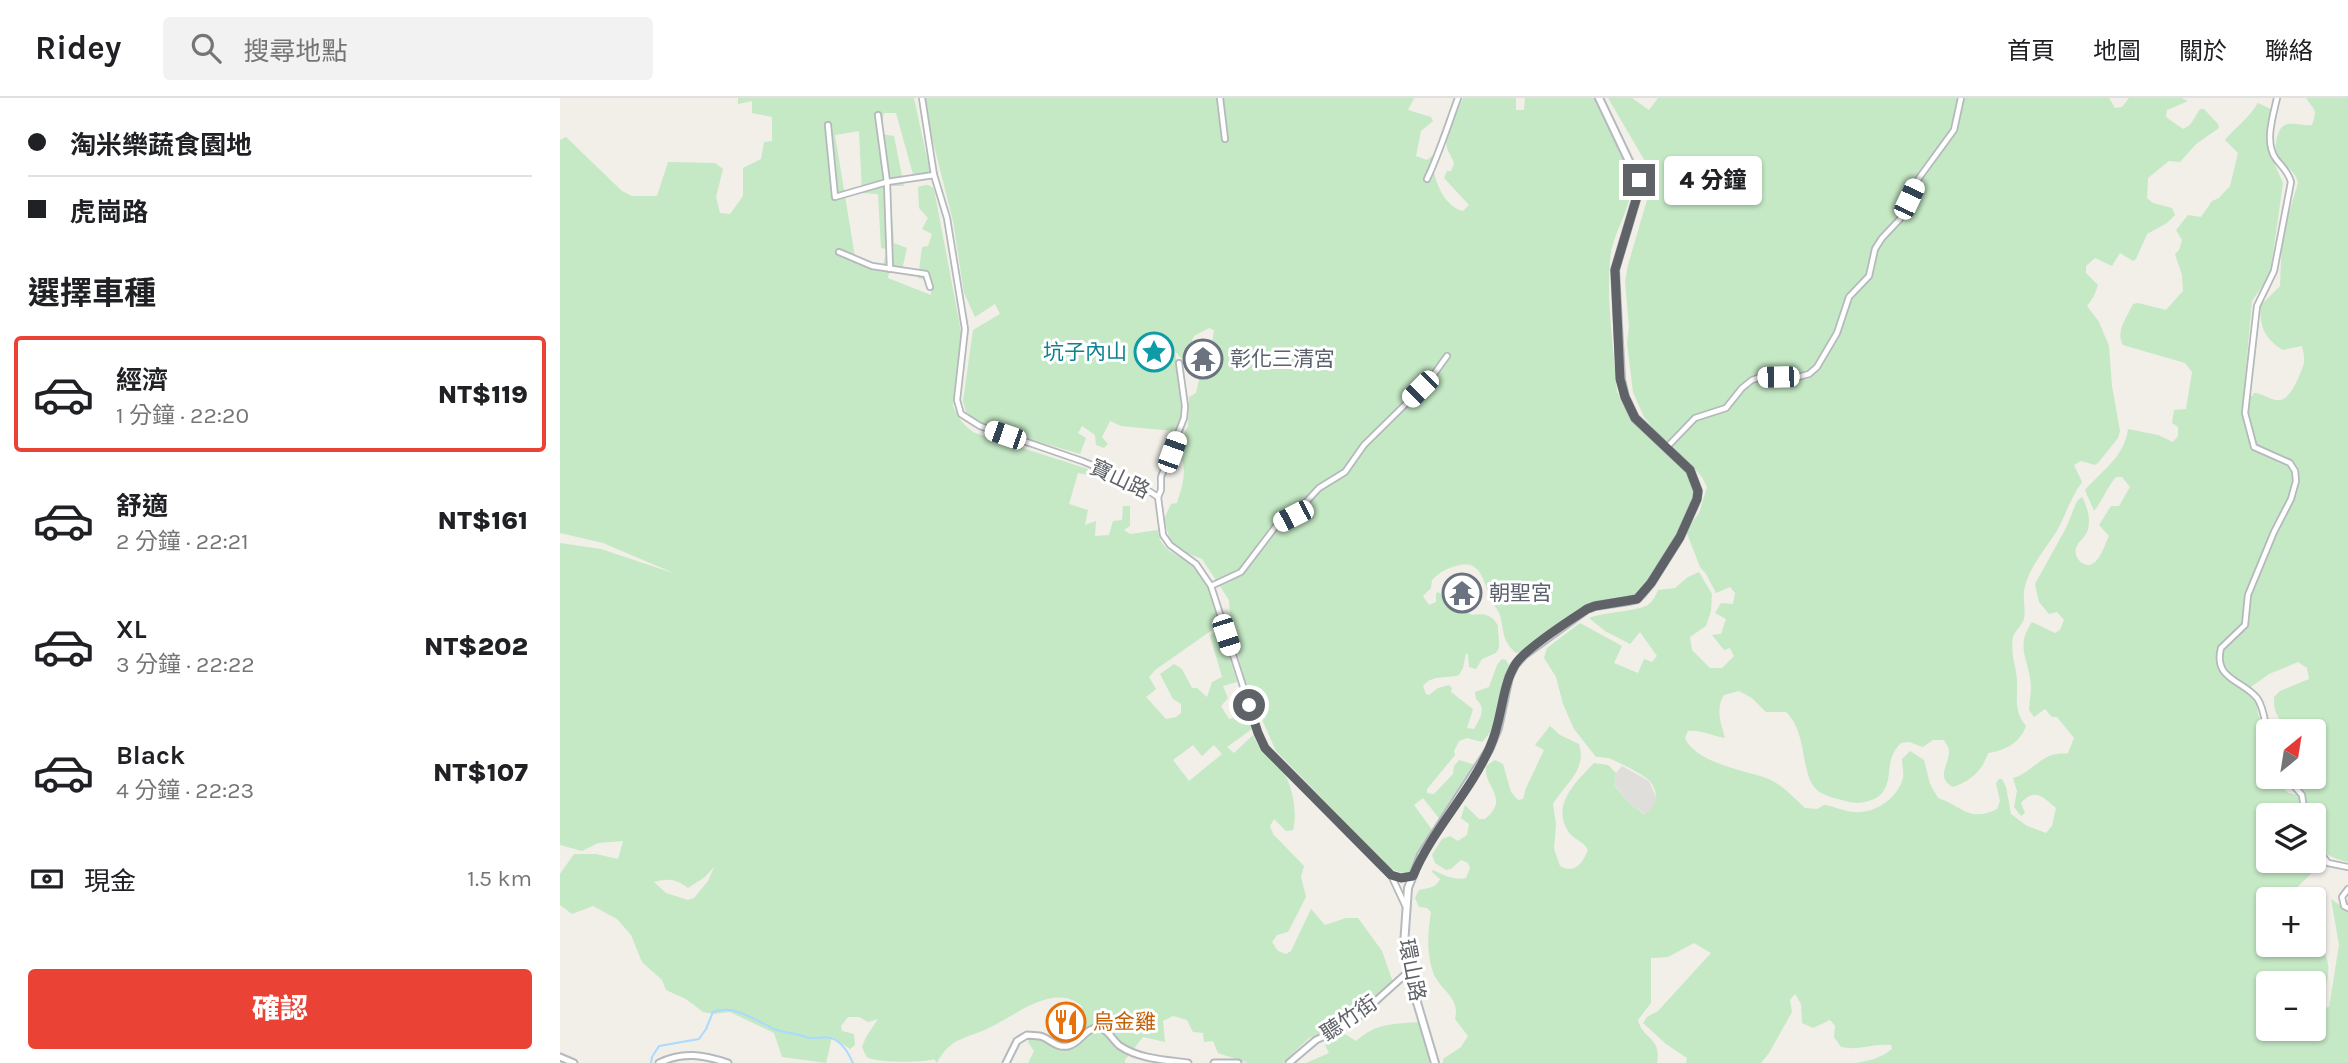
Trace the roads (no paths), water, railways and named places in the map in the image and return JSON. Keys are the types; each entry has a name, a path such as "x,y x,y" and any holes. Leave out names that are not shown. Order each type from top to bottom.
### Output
{"main road":[{"name":"環山路","path":"1435,1063 1408,972 1404,945 1406,906 1421,855 1489,750 1498,728 1509,677 1520,659 1587,609 1637,599 1651,583 1680,537 1697,499 1698,491 1690,470 1635,418 1620,379 1615,270 1638,193 1639,180 1599,98"}],"street":[{"name":"寶山路","path":"922,98 934,175 947,218 965,329 957,400 961,414 980,426 1082,461 1138,484 1158,497 1163,535 1170,545 1196,564 1211,586 1265,748 1391,875 1406,906"},
{"path":"1220,98 1225,139"},
{"path":"1426,179 1437,158 1442,137 1458,98"},
{"path":"1667,447 1695,418 1726,408 1752,380 1798,377 1809,374 1817,367 1837,333 1849,297 1869,276 1877,245 1900,219 1919,178 1954,130 1961,98"},
{"path":"2264,719 2255,695 2226,675 2220,653 2221,648 2245,625 2248,595 2291,499 2296,481 2295,471 2290,463 2254,447 2245,413 2257,306 2274,271 2291,182 2286,170 2273,156 2270,143 2277,98"},
{"path":"878,115 887,182 890,269"},
{"path":"828,125 835,197 887,182 934,175"},
{"path":"839,253 872,265 926,274 930,287"},
{"path":"1211,586 1241,572 1276,526 1293,516 1319,488 1345,472 1364,445 1429,380 1447,356"},
{"path":"1158,497 1161,477 1184,418 1179,363"},
{"path":"2326,860 2348,867"},
{"path":"1391,875 1401,878 1413,876"},
{"path":"2348,889 2342,897 2344,906 2348,908"},
{"name":"聽竹街","path":"1289,1063 1316,1040 1359,1016 1408,972"},
{"path":"1006,1063 1017,1041 1027,1035 1043,1037 1060,1046 1071,1046 1091,1030 1099,1028 1104,1029 1117,1044 1129,1052 1188,1063"},
{"path":"659,1063 683,1055 728,1063"},
{"path":"560,1057 574,1063"},
{"path":"1214,1063 1238,1063"}],"waterway":[{"path":"651,1063 659,1046 699,1039 713,1012 721,1010 737,1011 778,1030 810,1038 833,1039 845,1048 853,1063"}],"place":[{"name":"坑子內山","path":"1154,352"},
{"name":"彰化三清宮","path":"1203,359"},
{"name":"朝聖宮","path":"1462,593"},
{"name":"烏金雞","path":"1066,1022"}]}
